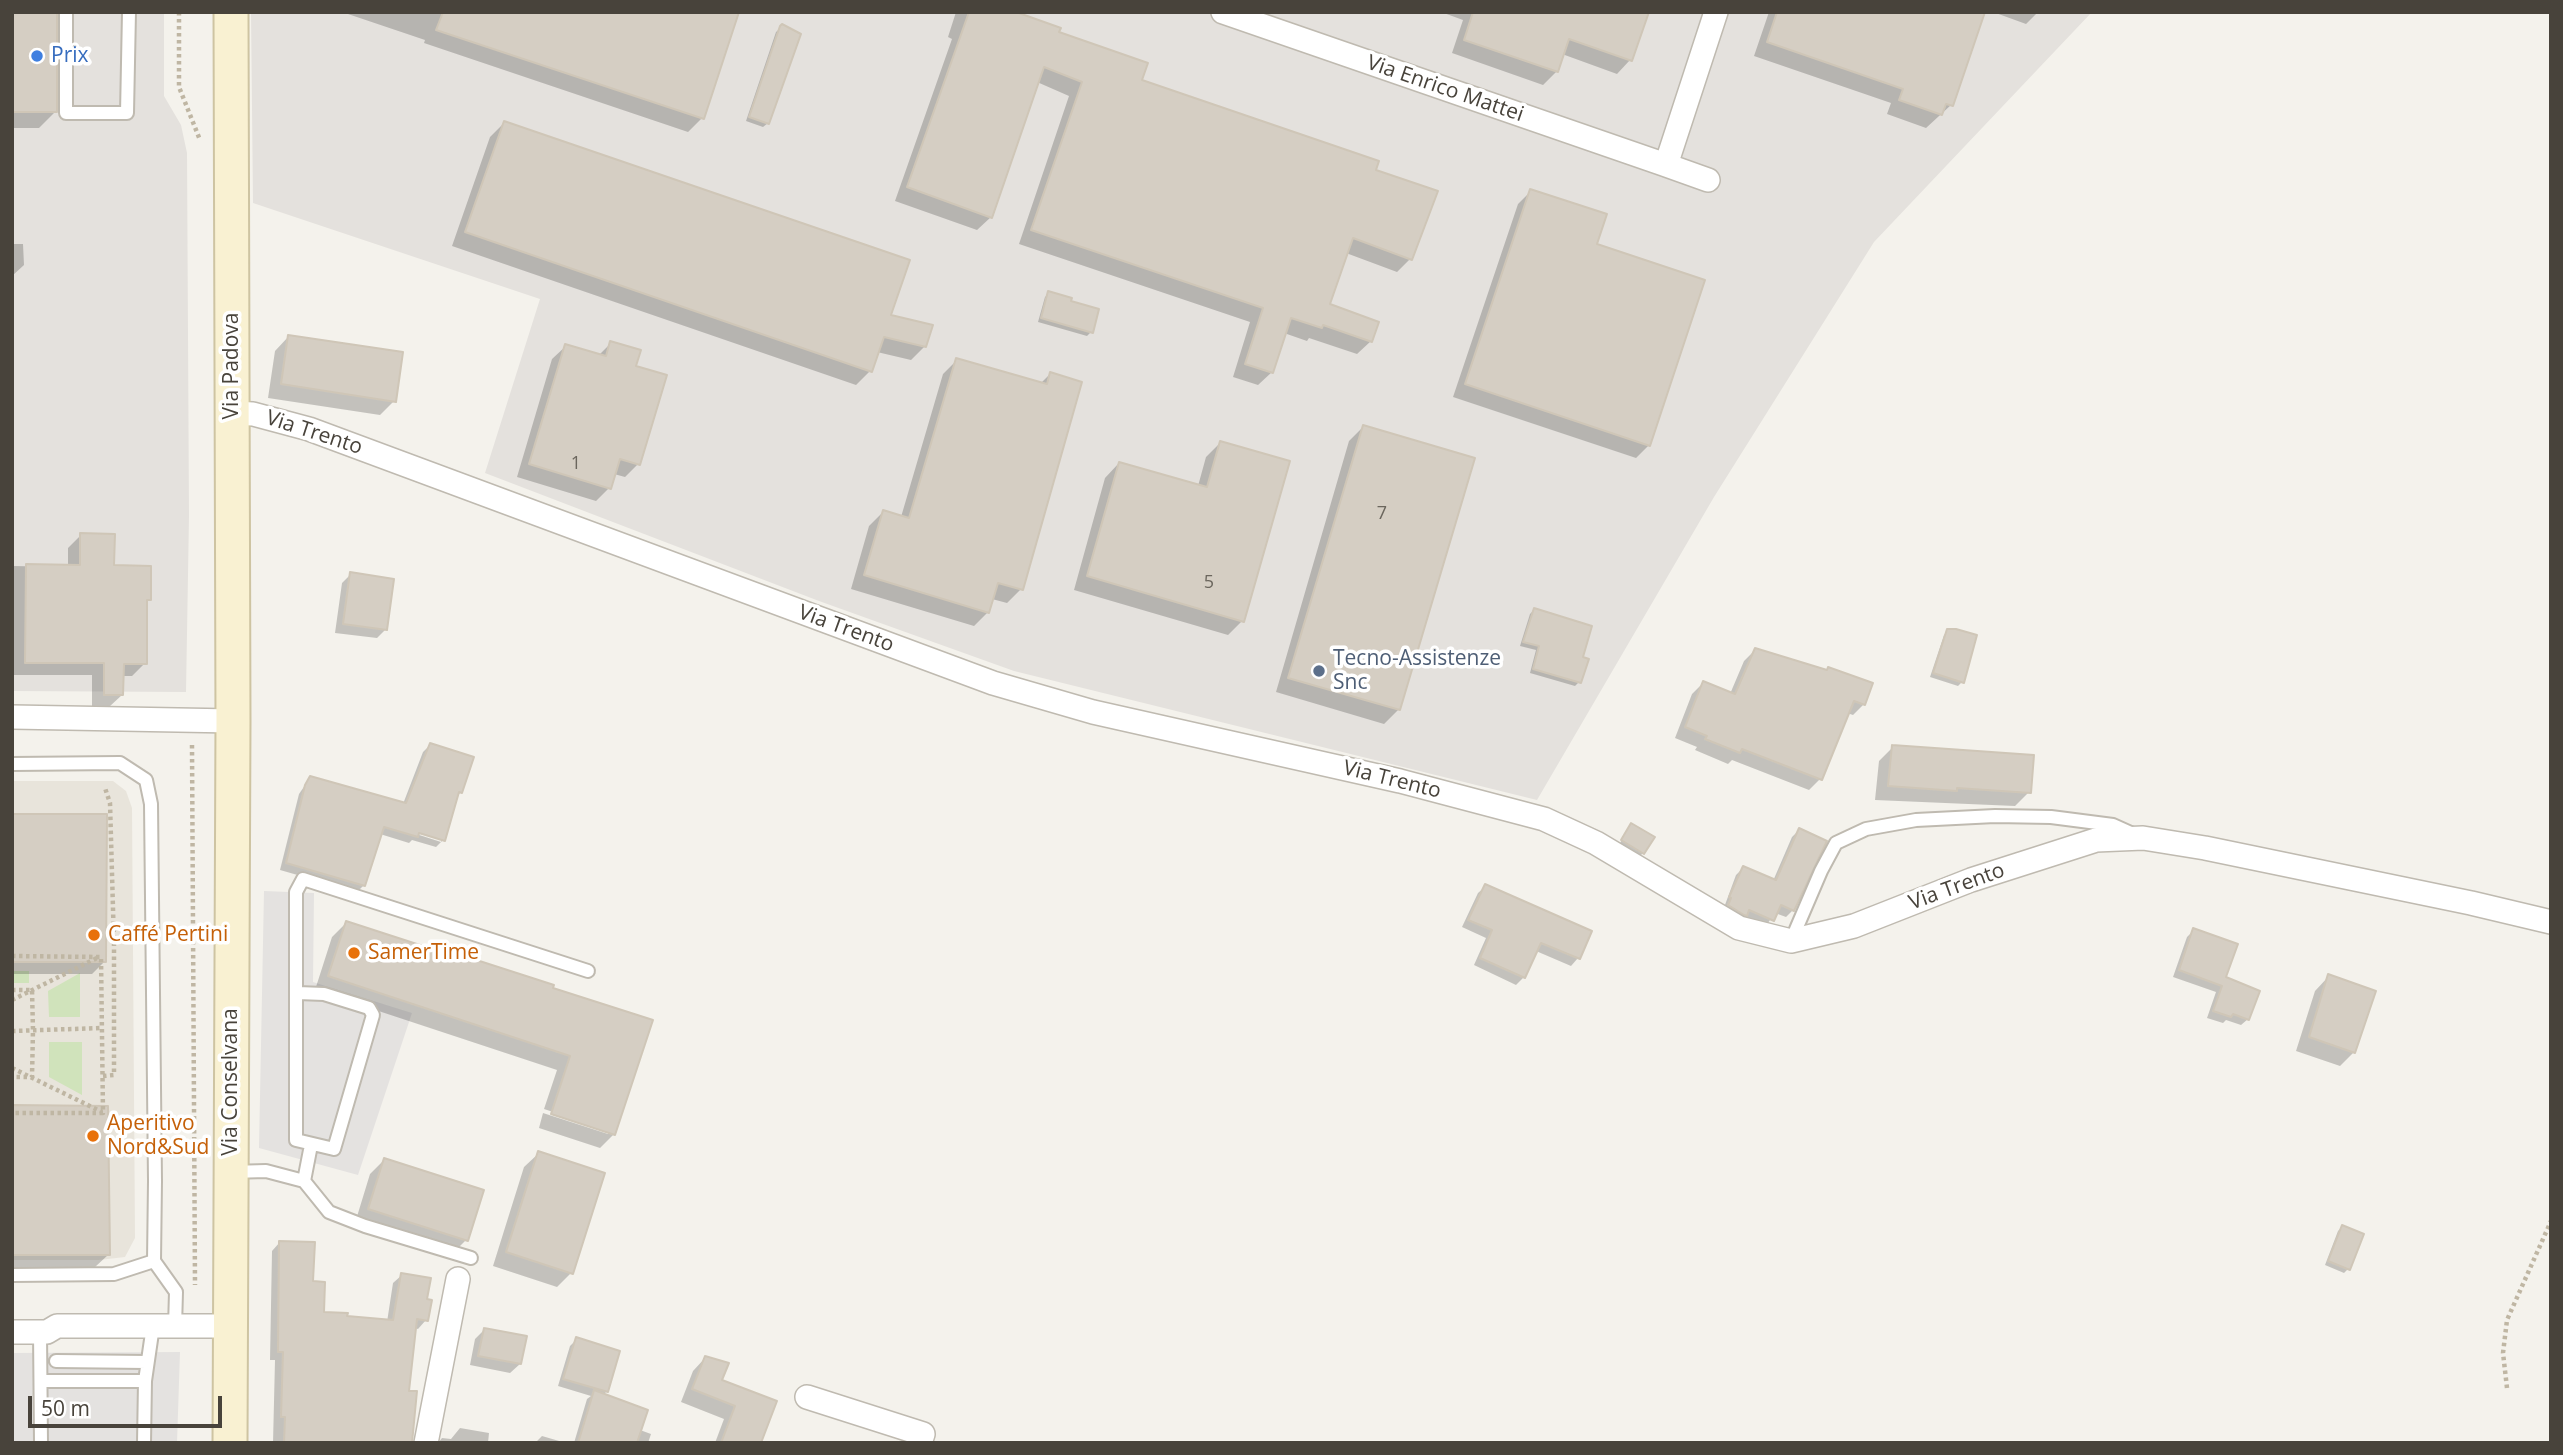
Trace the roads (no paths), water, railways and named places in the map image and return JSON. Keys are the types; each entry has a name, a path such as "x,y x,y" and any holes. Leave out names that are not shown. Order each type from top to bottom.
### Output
{"main road":[{"name":"Via Padova","path":"231,12 233,721"},
{"name":"Via Conselvana","path":"230,1443 233,721"}],"street":[{"name":"Via Enrico Mattei","path":"1223,12 1707,180"},
{"path":"1667,165 1716,12"},
{"name":"Via Trento","path":"232,413 253,414 309,429 993,683 1093,712 1400,781 1544,819 1596,843 1739,928 1791,941 1854,926 1971,880 2096,841 2143,838 2471,902 2551,922"},
{"path":"12,717 233,721"},
{"path":"426,1443 458,1279"},
{"path":"12,1332 47,1332 57,1326 159,1332 230,1326"},
{"path":"807,1397 923,1434 919,1443"}],"lane":[{"path":"66,12 66,113 127,113 129,12"},
{"path":"12,764 120,763 146,780 151,804 154,1261 176,1292 147,1362 144,1443"},
{"path":"1791,941 1836,843 1866,829 1944,818 2051,817 2113,825 2143,838"},
{"path":"298,993 324,994 369,1008 373,1015 334,1149 296,1140 296,892 303,879 588,971"},
{"path":"304,1181 311,1145"},
{"path":"230,1172 266,1171 304,1181 329,1212 365,1226 471,1258"},
{"path":"12,1275 114,1274 154,1261"},
{"path":"40,1332 41,1443"},
{"path":"56,1361 147,1362"},
{"path":"42,1381 145,1381"}],"place":[{"name":"Prix","path":"37,56"},
{"name":"Tecno-Assistenze Snc","path":"1319,671"},
{"name":"Caffé Pertini","path":"94,935"},
{"name":"SamerTime","path":"354,953"},
{"name":"Aperitivo Nord&Sud","path":"93,1136"}]}
